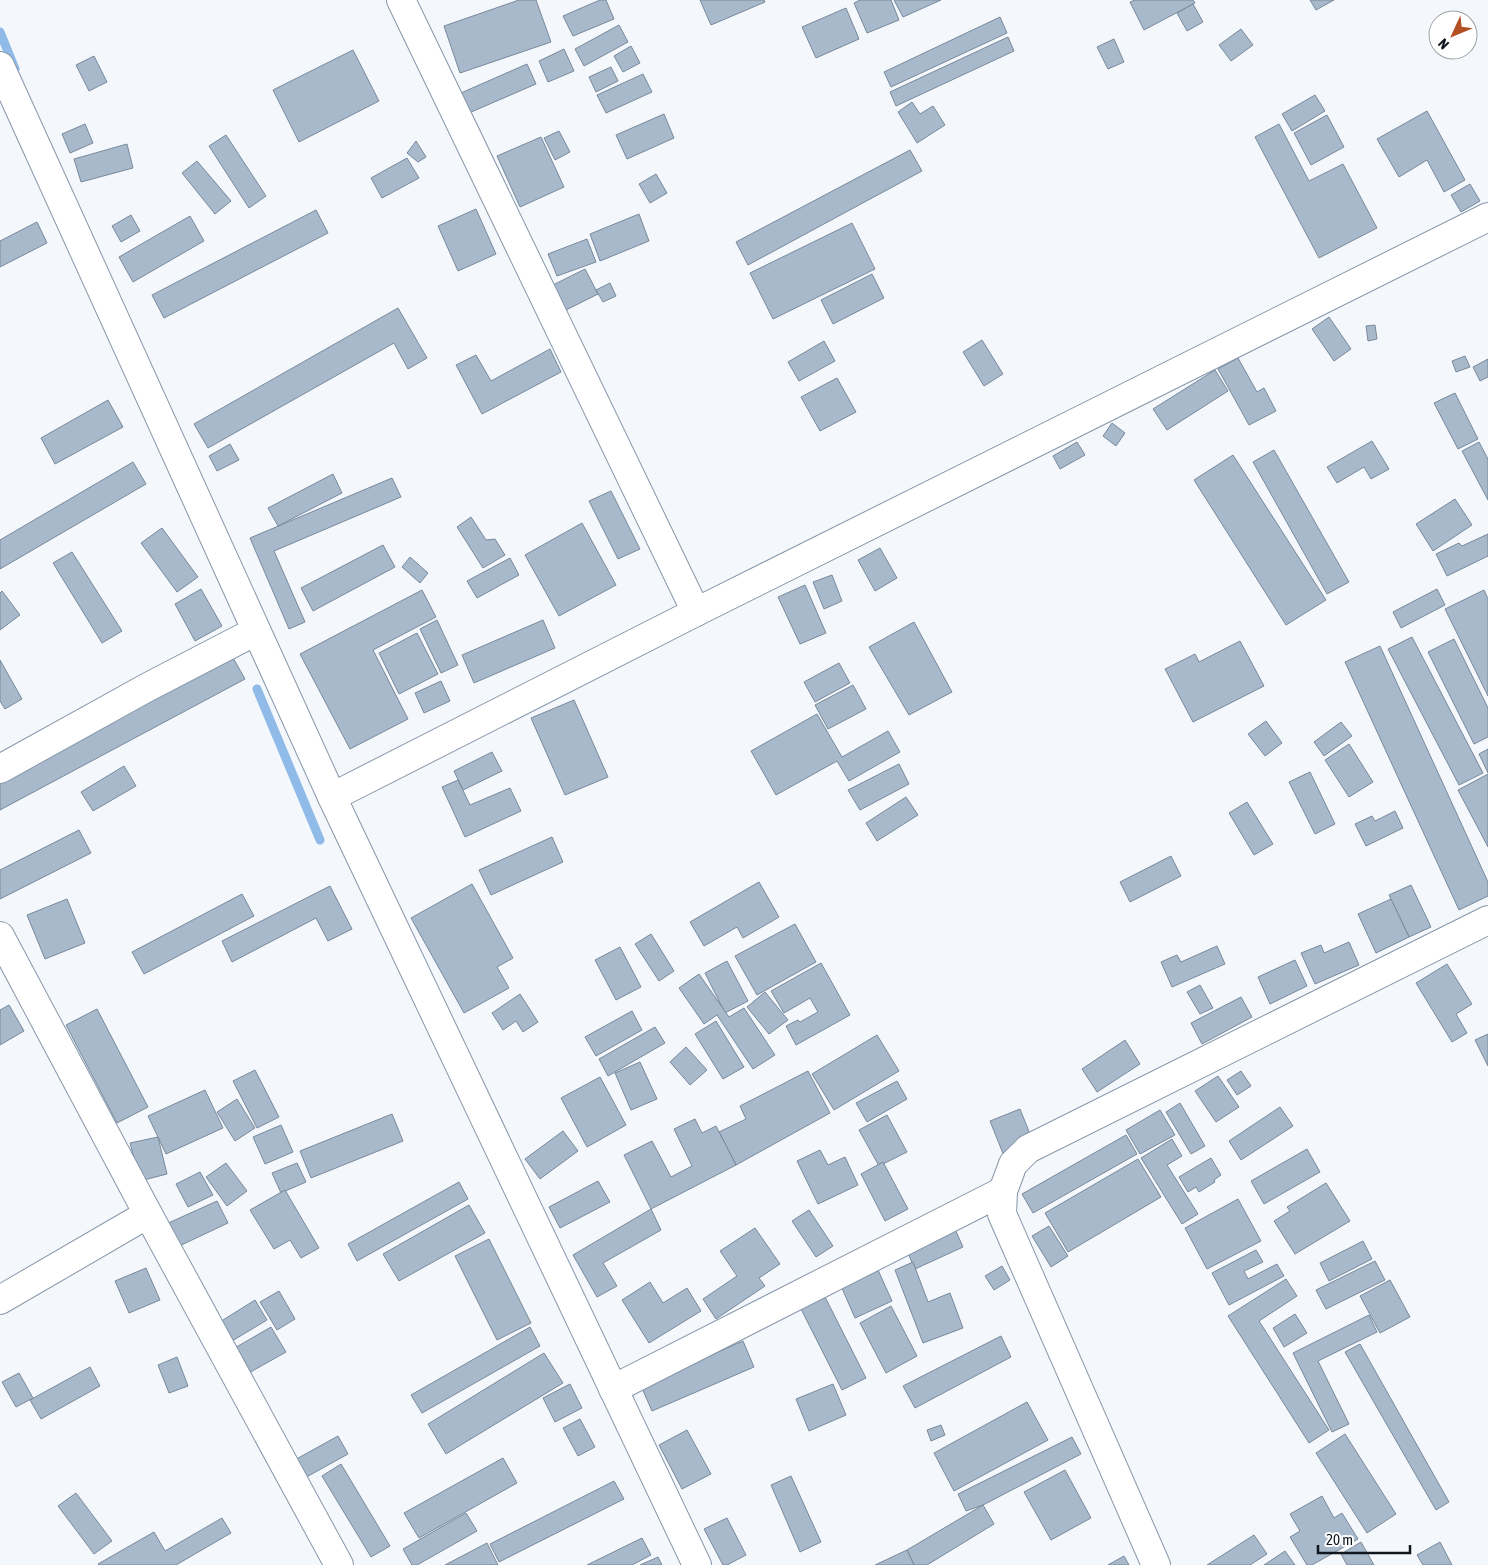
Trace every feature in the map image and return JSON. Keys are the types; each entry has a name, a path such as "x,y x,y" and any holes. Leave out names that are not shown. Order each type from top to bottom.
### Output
{"street":[{"path":"400,0 696,612"},
{"path":"0,66 332,797 697,1565"},
{"path":"332,797 696,612 1488,217"},
{"path":"0,769 148,687 256,631"},
{"path":"1156,1565 1002,1214 1003,1191 1013,1164 1028,1149 1488,920"},
{"path":"0,936 148,1214 339,1565"},
{"path":"612,1389 1003,1191"},
{"path":"0,1300 148,1214"}],"building":[{"path":"519,0 536,0 551,42 460,73 444,26"},
{"path":"600,0 606,0 614,19 573,36 563,16"},
{"path":"700,0 764,0 765,2 711,25"},
{"path":"860,0 891,0 899,20 867,33 854,3"},
{"path":"894,0 941,0 903,17"},
{"path":"1135,0 1193,0 1195,3 1144,30 1130,2"},
{"path":"1310,0 1334,0 1316,10"},
{"path":"1193,4 1203,22 1187,31 1177,13"},
{"path":"846,8 859,39 816,58 802,27"},
{"path":"1000,17 1007,33 891,87 884,72"},
{"path":"619,25 628,42 584,66 575,49"},
{"path":"1241,29 1253,45 1231,61 1219,45"},
{"path":"1008,37 1014,51 896,106 890,92"},
{"path":"1114,39 1124,62 1108,69 1097,47"},
{"path":"631,46 640,63 623,72 614,56"},
{"path":"564,49 574,71 548,82 539,61"},
{"path":"353,50 379,101 299,142 273,90"},
{"path":"94,56 107,82 89,91 76,65"},
{"path":"527,64 536,84 462,116 454,96"},
{"path":"611,67 618,81 596,92 589,77"},
{"path":"643,74 652,92 606,113 597,95"},
{"path":"1315,95 1325,111 1292,131 1282,114"},
{"path":"912,102 920,114 933,106 945,125 917,143 898,112"},
{"path":"1427,111 1465,180 1444,192 1427,160 1399,177 1377,139"},
{"path":"664,114 674,138 627,159 616,135"},
{"path":"1327,115 1344,147 1311,165 1294,133"},
{"path":"85,124 93,143 70,153 62,134"},
{"path":"1279,124 1309,181 1343,164 1377,228 1319,258 1255,137"},
{"path":"559,131 570,152 555,160 544,138"},
{"path":"226,135 266,196 249,208 209,146"},
{"path":"541,137 564,187 520,207 497,156"},
{"path":"416,141 426,157 418,162 407,153"},
{"path":"127,144 133,168 81,182 74,159"},
{"path":"910,150 922,171 748,265 736,242"},
{"path":"407,158 419,178 382,198 371,178"},
{"path":"197,161 231,201 215,214 182,173"},
{"path":"656,174 667,193 650,203 639,184"},
{"path":"1470,184 1480,201 1461,212 1451,195"},
{"path":"476,209 496,254 458,271 438,226"},
{"path":"316,210 328,233 164,318 152,295"},
{"path":"639,214 649,241 600,261 590,234"},
{"path":"131,215 140,231 121,242 112,226"},
{"path":"190,216 204,241 133,282 119,257"},
{"path":"37,222 47,243 0,267 0,241"},
{"path":"852,223 875,269 773,319 750,273"},
{"path":"587,239 596,262 557,276 548,254"},
{"path":"585,269 598,294 564,311 551,286"},
{"path":"872,274 884,298 833,324 821,300"},
{"path":"610,283 616,296 603,302 596,290"},
{"path":"398,308 427,358 408,369 394,343 208,448 194,424"},
{"path":"1329,317 1351,349 1334,361 1312,329"},
{"path":"1375,325 1377,339 1368,341 1366,326"},
{"path":"982,340 1003,374 984,386 963,352"},
{"path":"824,341 835,361 799,381 788,362"},
{"path":"550,349 561,372 482,414 456,365 476,355 491,381"},
{"path":"1465,356 1470,367 1456,372 1452,361"},
{"path":"1238,358 1257,392 1264,388 1276,411 1249,425 1218,369"},
{"path":"1488,359 1488,377 1480,381 1473,367"},
{"path":"1215,370 1228,391 1167,430 1153,409"},
{"path":"837,378 856,412 820,431 801,397"},
{"path":"1455,393 1478,439 1458,449 1434,403"},
{"path":"108,400 123,427 55,464 41,438"},
{"path":"1112,423 1125,433 1116,446 1103,436"},
{"path":"1372,441 1389,469 1371,479 1364,467 1337,483 1327,467"},
{"path":"1077,442 1085,455 1060,469 1053,456"},
{"path":"1479,442 1488,459 1488,500 1462,451"},
{"path":"230,444 239,460 217,471 209,456"},
{"path":"1274,450 1349,582 1327,594 1253,462"},
{"path":"1233,455 1326,600 1286,625 1194,480"},
{"path":"133,462 146,484 0,569 0,540"},
{"path":"333,474 342,493 278,526 268,508"},
{"path":"392,478 401,497 274,551 305,622 289,629 250,538"},
{"path":"611,491 640,549 618,559 589,501"},
{"path":"1455,499 1472,525 1433,551 1416,524"},
{"path":"471,517 486,540 495,539 505,555 483,568 457,527"},
{"path":"582,523 616,585 559,616 525,555"},
{"path":"162,528 198,577 177,592 141,543"},
{"path":"1488,534 1488,556 1447,576 1436,554 1459,543 1462,546"},
{"path":"383,545 395,567 313,611 301,588"},
{"path":"880,548 897,578 875,591 858,560"},
{"path":"72,552 122,631 102,643 53,563"},
{"path":"410,557 428,573 420,583 402,567"},
{"path":"510,558 519,575 477,598 467,581"},
{"path":"832,575 842,601 824,609 813,582"},
{"path":"805,585 826,633 800,644 778,597"},
{"path":"201,589 222,626 195,641 175,604"},
{"path":"1437,589 1445,605 1401,628 1393,612"},
{"path":"422,590 436,617 373,650 408,719 350,749 300,654"},
{"path":"1484,590 1488,599 1488,696 1445,609"},
{"path":"2,591 20,615 0,630 0,593"},
{"path":"437,620 458,665 441,673 420,629"},
{"path":"543,620 555,648 474,683 462,655"},
{"path":"914,622 952,692 909,715 869,647"},
{"path":"417,633 438,674 399,694 379,653"},
{"path":"1412,637 1483,773 1459,785 1388,649"},
{"path":"1454,639 1488,708 1488,737 1474,744 1428,652"},
{"path":"1240,641 1264,686 1193,722 1165,669 1195,654 1199,662"},
{"path":"1380,646 1488,882 1488,896 1459,910 1345,662"},
{"path":"232,656 245,679 0,810 0,780"},
{"path":"0,660 22,699 5,709 0,701"},
{"path":"839,663 850,683 815,702 804,682"},
{"path":"441,681 450,701 424,713 415,693"},
{"path":"853,685 866,709 828,729 815,705"},
{"path":"574,700 608,777 565,795 531,718"},
{"path":"817,714 842,757 888,731 900,752 849,781 837,761 776,795 751,751"},
{"path":"1266,721 1282,743 1265,756 1248,734"},
{"path":"1341,722 1352,736 1324,756 1314,742"},
{"path":"1349,744 1373,782 1349,797 1325,760"},
{"path":"1488,749 1488,773 1479,754"},
{"path":"492,752 502,771 463,790 454,771"},
{"path":"899,764 909,784 860,810 848,790"},
{"path":"124,766 136,786 93,811 81,792"},
{"path":"1310,772 1335,824 1315,834 1289,782"},
{"path":"1488,774 1488,847 1458,790"},
{"path":"458,780 470,805 510,788 521,811 465,837 442,787"},
{"path":"906,797 918,815 877,841 866,823"},
{"path":"1247,802 1273,844 1254,855 1229,813"},
{"path":"1395,811 1403,828 1366,846 1355,824 1372,816 1375,821"},
{"path":"79,830 91,853 0,899 0,870"},
{"path":"552,837 563,862 491,895 479,870"},
{"path":"1171,856 1181,876 1130,902 1120,882"},
{"path":"759,882 779,917 743,938 737,927 704,946 690,922"},
{"path":"472,884 513,958 497,967 509,988 464,1013 411,918"},
{"path":"1411,885 1431,927 1409,937 1389,895"},
{"path":"330,886 352,929 328,941 316,918 232,962 222,941"},
{"path":"242,894 254,916 144,974 132,952"},
{"path":"67,899 85,943 45,959 27,915"},
{"path":"1391,899 1409,937 1376,953 1358,914"},
{"path":"795,924 816,962 757,995 735,956"},
{"path":"651,934 674,971 659,981 635,944"},
{"path":"1349,942 1359,965 1315,984 1301,953 1321,945 1324,953"},
{"path":"1217,946 1225,964 1172,987 1161,962 1177,955 1181,962"},
{"path":"620,947 641,987 616,1000 595,960"},
{"path":"1295,960 1307,986 1270,1004 1258,977"},
{"path":"727,961 748,1001 725,1013 705,973"},
{"path":"821,963 850,1015 796,1045 786,1026 798,1020 800,1022 818,1012 810,998 784,1013 771,991"},
{"path":"1447,964 1472,1004 1456,1014 1467,1033 1452,1042 1416,983"},
{"path":"699,974 729,1017 744,1008 775,1055 753,1069 717,1015 704,1024 679,988"},
{"path":"1200,985 1213,1008 1200,1014 1187,992"},
{"path":"765,992 788,1020 769,1034 747,1007"},
{"path":"520,994 538,1022 523,1032 516,1021 503,1030 492,1013"},
{"path":"1241,997 1252,1017 1202,1044 1191,1023"},
{"path":"9,1005 24,1031 0,1045 0,1010"},
{"path":"97,1009 148,1107 117,1123 66,1025"},
{"path":"632,1011 642,1030 596,1056 585,1037"},
{"path":"716,1021 744,1067 723,1079 695,1034"},
{"path":"655,1027 665,1043 608,1076 599,1059"},
{"path":"1488,1034 1488,1066 1475,1040"},
{"path":"877,1035 899,1071 834,1110 812,1074"},
{"path":"1125,1040 1140,1064 1097,1092 1082,1069"},
{"path":"686,1047 707,1070 690,1085 670,1062"},
{"path":"640,1062 657,1099 631,1110 615,1073"},
{"path":"255,1070 279,1117 257,1128 233,1081"},
{"path":"808,1071 830,1113 736,1165 719,1132 746,1119 740,1106"},
{"path":"1241,1071 1251,1086 1237,1095 1227,1080"},
{"path":"1218,1076 1239,1107 1216,1122 1195,1091"},
{"path":"600,1077 626,1125 587,1147 561,1098"},
{"path":"897,1081 907,1099 867,1122 856,1103"},
{"path":"205,1090 223,1128 166,1154 148,1116"},
{"path":"237,1099 255,1128 235,1141 217,1112"},
{"path":"1180,1103 1205,1146 1191,1154 1166,1112"},
{"path":"1280,1107 1293,1126 1241,1160 1229,1141"},
{"path":"1020,1109 1036,1149 1006,1161 990,1121"},
{"path":"1160,1110 1175,1135 1140,1154 1126,1130"},
{"path":"392,1114 403,1141 311,1178 300,1151"},
{"path":"887,1115 907,1152 879,1166 859,1130"},
{"path":"695,1119 702,1133 716,1126 736,1165 651,1209 624,1155 652,1141 671,1177 692,1166 674,1129"},
{"path":"281,1125 293,1152 265,1164 253,1137"},
{"path":"563,1131 578,1151 540,1179 525,1159"},
{"path":"1126,1135 1137,1154 1033,1213 1022,1194"},
{"path":"158,1137 167,1174 140,1181 130,1143"},
{"path":"1172,1139 1182,1156 1167,1165 1198,1214 1182,1224 1141,1158"},
{"path":"1307,1149 1320,1172 1264,1204 1251,1181"},
{"path":"820,1150 828,1165 845,1157 858,1185 818,1204 797,1161"},
{"path":"1211,1158 1221,1175 1214,1180 1215,1182 1199,1192 1196,1187 1188,1192 1179,1177"},
{"path":"1138,1159 1161,1197 1068,1252 1045,1213"},
{"path":"883,1162 908,1209 885,1221 861,1174"},
{"path":"226,1163 247,1191 227,1206 206,1177"},
{"path":"297,1163 306,1182 281,1193 272,1173"},
{"path":"200,1172 213,1195 188,1207 176,1184"},
{"path":"598,1181 610,1202 560,1228 549,1207"},
{"path":"459,1182 468,1199 357,1261 348,1244"},
{"path":"1326,1183 1350,1221 1295,1254 1274,1221 1290,1211 1287,1207"},
{"path":"285,1190 319,1248 301,1258 290,1240 274,1249 250,1210"},
{"path":"1238,1199 1261,1241 1207,1269 1185,1228"},
{"path":"217,1201 228,1223 175,1248 164,1225"},
{"path":"469,1205 485,1233 399,1281 383,1254"},
{"path":"651,1209 661,1230 603,1263 617,1286 597,1297 573,1255"},
{"path":"809,1210 833,1246 816,1257 792,1221"},
{"path":"1049,1226 1068,1256 1051,1267 1032,1236"},
{"path":"954,1227 963,1247 915,1269 906,1249"},
{"path":"755,1228 780,1264 759,1278 765,1286 716,1319 703,1299 737,1276 720,1251"},
{"path":"489,1239 531,1323 497,1340 455,1256"},
{"path":"1363,1241 1372,1259 1329,1281 1320,1263"},
{"path":"1256,1250 1263,1262 1244,1271 1248,1279 1277,1264 1284,1276 1229,1305 1212,1273"},
{"path":"1375,1261 1385,1280 1326,1309 1316,1290"},
{"path":"913,1262 928,1302 950,1293 963,1328 923,1343 895,1270"},
{"path":"1002,1266 1010,1280 994,1290 985,1276"},
{"path":"146,1268 160,1300 129,1313 115,1281"},
{"path":"878,1270 892,1301 855,1318 841,1286"},
{"path":"1286,1279 1297,1296 1259,1321 1329,1430 1309,1443 1228,1316"},
{"path":"1390,1280 1410,1317 1380,1333 1360,1296"},
{"path":"650,1282 663,1303 687,1288 701,1311 649,1343 622,1300"},
{"path":"279,1291 295,1319 277,1330 260,1302"},
{"path":"825,1297 866,1378 842,1390 801,1309"},
{"path":"255,1300 267,1320 227,1344 215,1325"},
{"path":"891,1306 917,1356 886,1373 860,1323"},
{"path":"1295,1314 1307,1333 1284,1347 1273,1328"},
{"path":"1369,1315 1377,1332 1318,1361 1349,1424 1332,1432 1293,1353"},
{"path":"271,1327 286,1352 247,1374 233,1349"},
{"path":"530,1327 540,1346 422,1413 411,1395"},
{"path":"1001,1336 1011,1357 915,1408 903,1386"},
{"path":"743,1341 754,1367 652,1411 641,1386"},
{"path":"1360,1344 1449,1502 1436,1510 1345,1352"},
{"path":"544,1353 563,1383 446,1454 428,1424"},
{"path":"177,1357 188,1386 169,1393 158,1365"},
{"path":"90,1367 100,1386 41,1419 30,1400"},
{"path":"19,1373 33,1398 16,1407 2,1382"},
{"path":"570,1384 582,1408 555,1422 543,1398"},
{"path":"833,1384 846,1415 809,1431 796,1399"},
{"path":"1027,1402 1048,1440 954,1491 934,1453"},
{"path":"580,1419 595,1447 578,1456 563,1428"},
{"path":"941,1425 945,1435 931,1441 927,1430"},
{"path":"687,1430 711,1474 682,1489 659,1445"},
{"path":"1345,1434 1396,1514 1367,1533 1316,1453"},
{"path":"338,1436 348,1454 301,1480 291,1462"},
{"path":"1072,1437 1081,1454 983,1505 966,1511 958,1494"},
{"path":"503,1458 517,1483 419,1538 404,1513"},
{"path":"341,1464 390,1546 371,1557 322,1476"},
{"path":"1065,1470 1091,1518 1051,1540 1024,1492"},
{"path":"791,1476 821,1542 800,1552 771,1485"},
{"path":"614,1481 624,1499 499,1562 490,1544"},
{"path":"76,1493 112,1541 94,1554 58,1506"},
{"path":"1322,1496 1334,1518 1342,1513 1358,1539 1312,1565 1307,1565 1290,1537 1300,1531 1290,1514"},
{"path":"983,1505 994,1524 927,1565 914,1565 907,1550"},
{"path":"466,1513 477,1531 417,1565 412,1565 403,1549"},
{"path":"222,1518 231,1533 176,1565 98,1564 154,1532 165,1551"},
{"path":"727,1518 746,1555 727,1565 723,1565 704,1529"},
{"path":"1254,1535 1267,1554 1250,1565 1207,1565"},
{"path":"642,1538 651,1555 632,1565 587,1565"},
{"path":"1361,1542 1374,1565 1347,1565 1341,1554"},
{"path":"1440,1542 1452,1565 1423,1565 1417,1555"},
{"path":"487,1543 498,1565 445,1565"},
{"path":"907,1550 914,1565 875,1565"},
{"path":"1285,1551 1295,1565 1264,1565"},
{"path":"1124,1556 1129,1565 1108,1565"},
{"path":"658,1557 662,1565 640,1565"}],"waterway":[{"path":"0,32 15,69"},
{"path":"257,689 320,840"}]}
